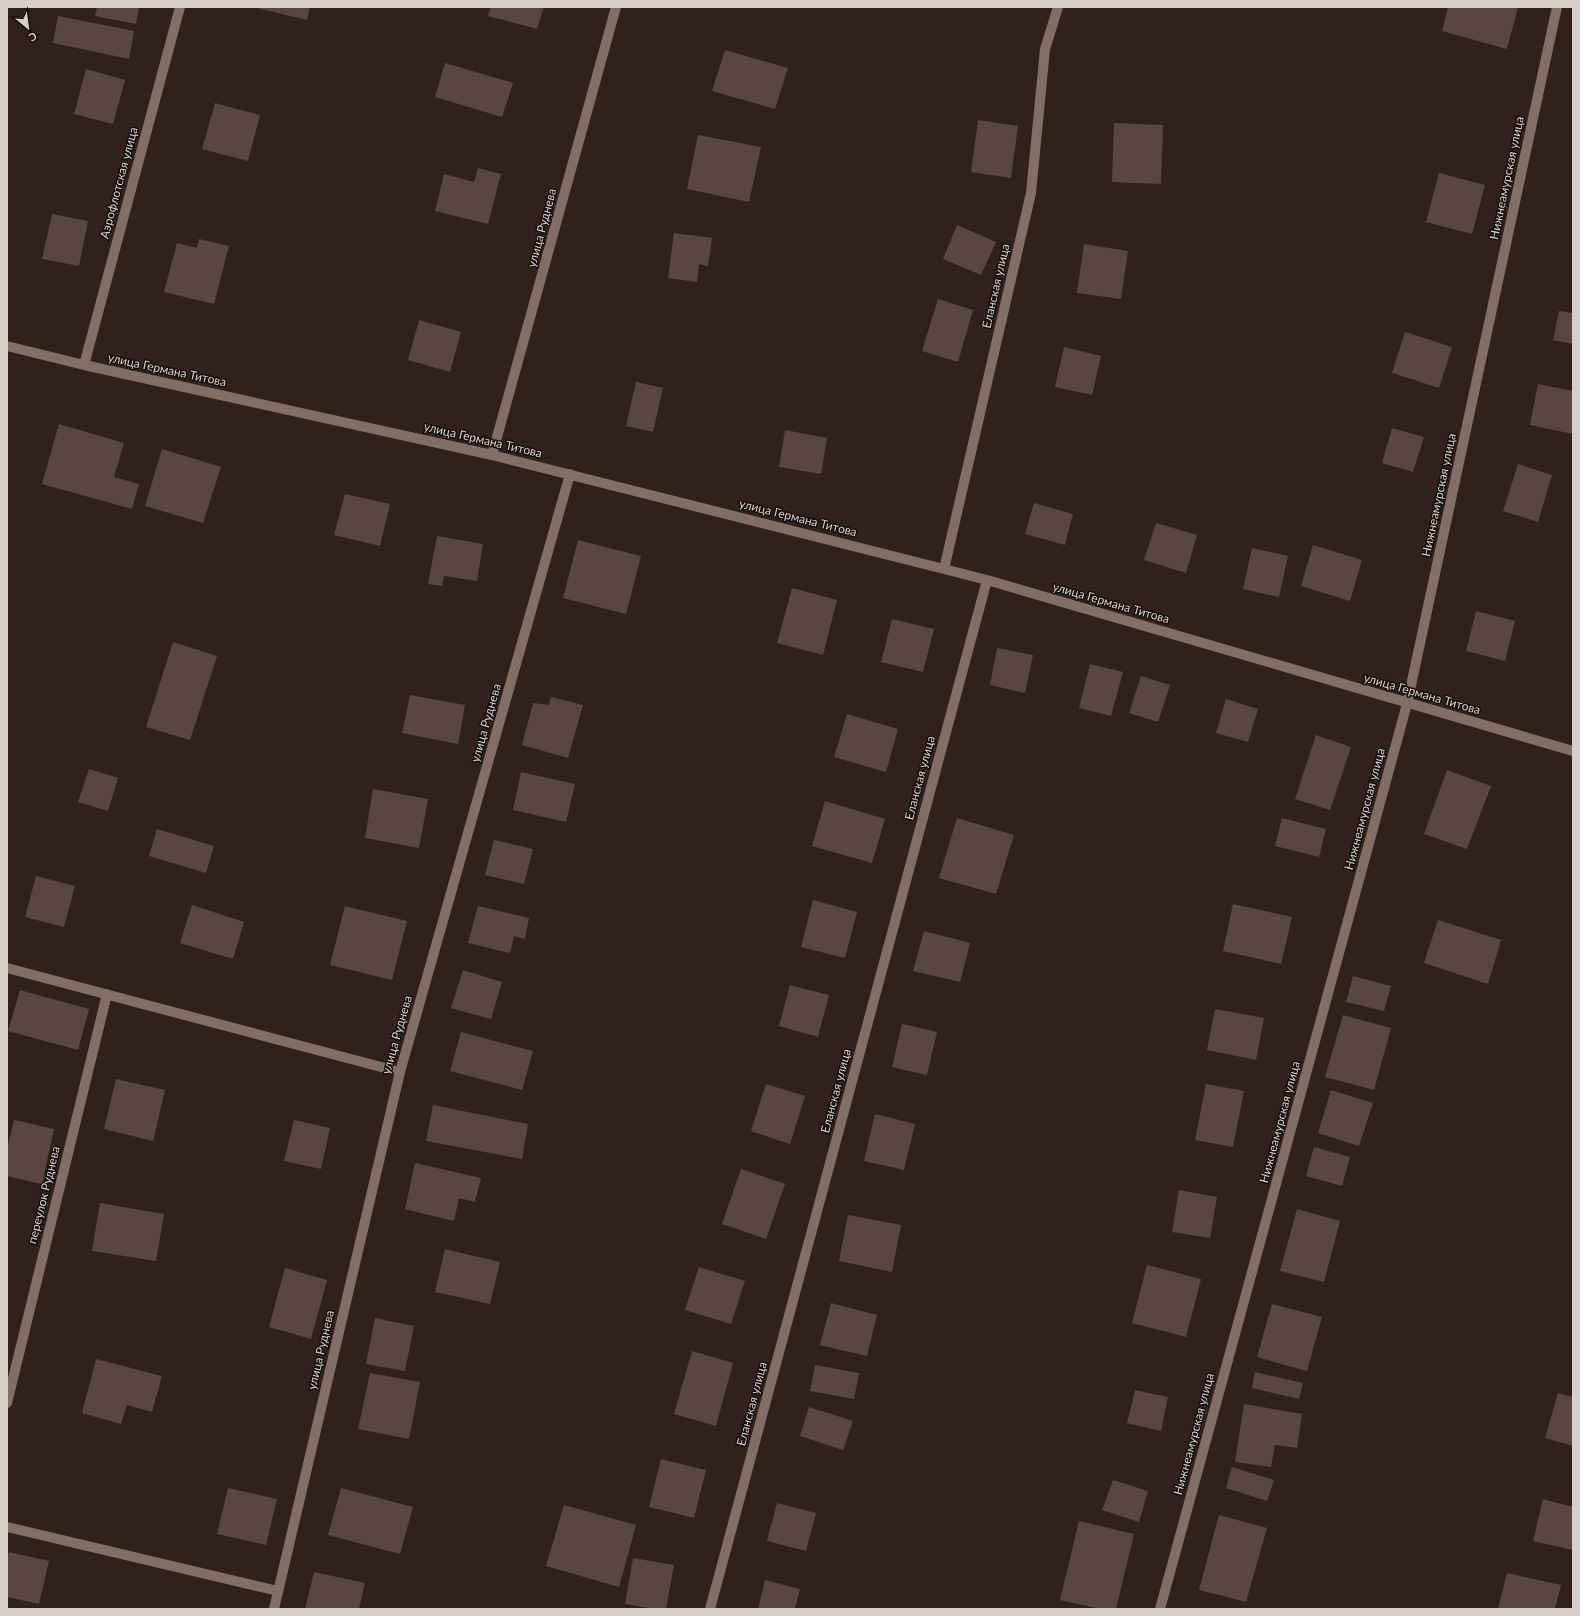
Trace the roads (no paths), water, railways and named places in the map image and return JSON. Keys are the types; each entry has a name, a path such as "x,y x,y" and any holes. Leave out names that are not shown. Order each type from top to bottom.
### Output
{"street":[{"name":"Аэрофлотская улица","path":"84,365 180,7"},
{"name":"улица Руднева","path":"492,455 616,7"},
{"name":"Еланская улица","path":"944,569 1032,193 1045,50 1058,7"},
{"name":"Нижнеамурская улица","path":"1160,1609 1407,704 1557,7"},
{"name":"улица Германа Титова","path":"7,346 84,365 492,455 987,580 1407,704 1573,751"},
{"name":"улица Руднева","path":"274,1609 400,1072 570,474"},
{"name":"Еланская улица","path":"710,1609 987,580"},
{"path":"7,968 400,1072"},
{"name":"переулок Руднева","path":"7,1403 106,994"},
{"path":"7,1527 278,1592"}]}
